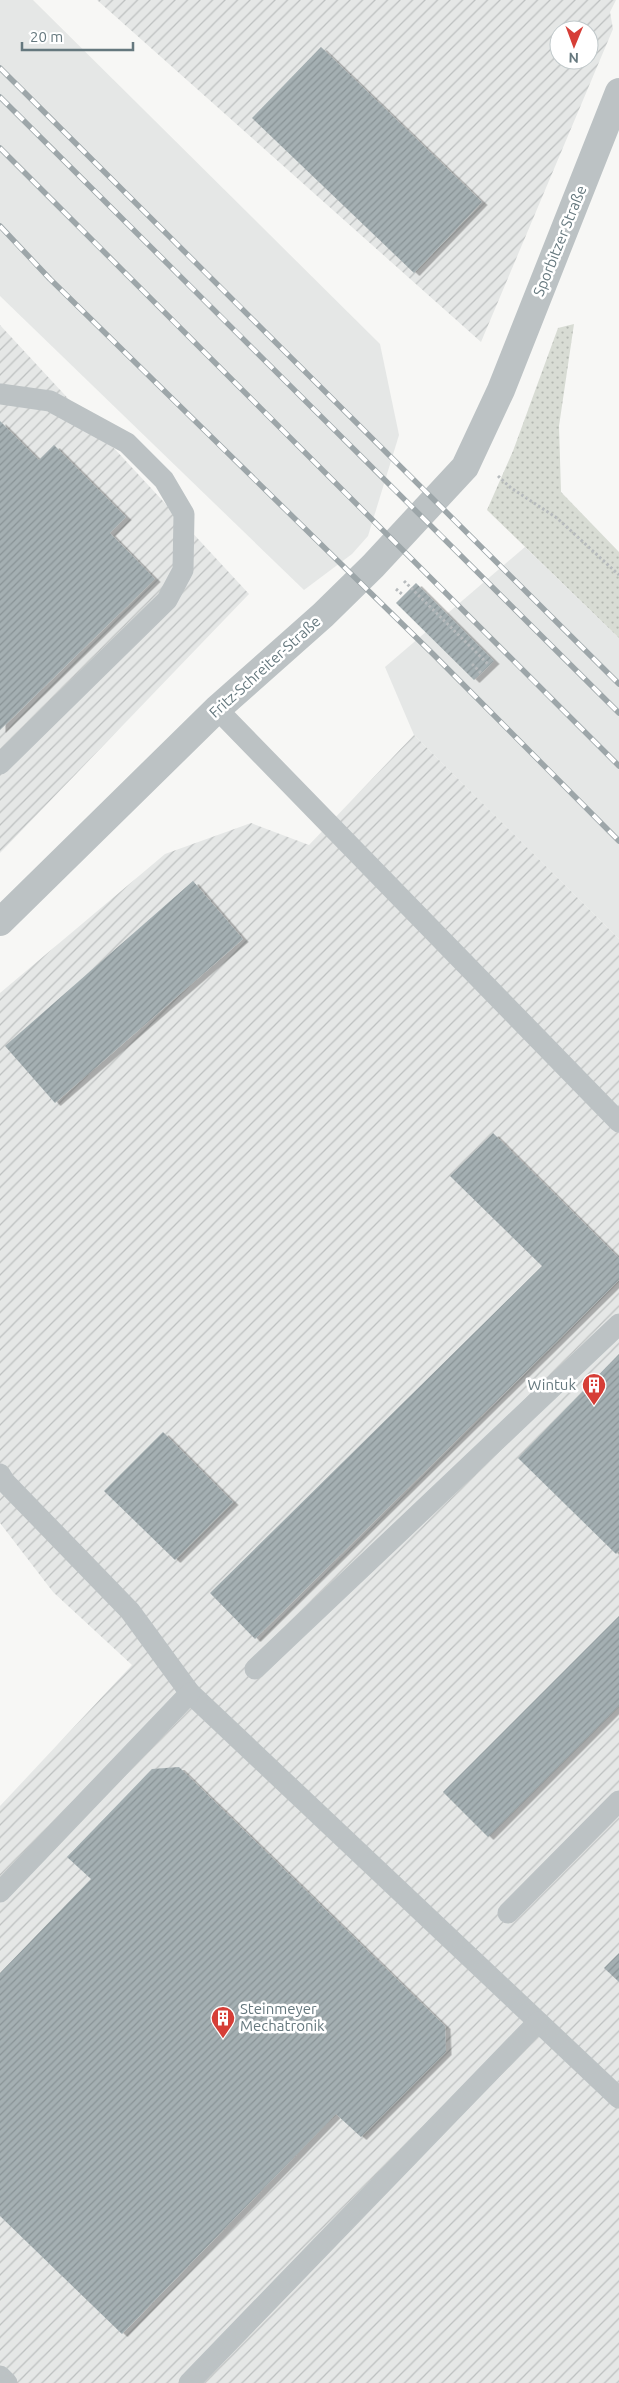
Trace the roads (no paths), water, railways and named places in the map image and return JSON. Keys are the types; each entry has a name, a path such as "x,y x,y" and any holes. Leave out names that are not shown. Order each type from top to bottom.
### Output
{"street":[{"name":"Sporbitzer Straße","path":"502,390 619,92"},
{"name":"Fritz-Schreiter-Straße","path":"0,922 217,709 323,615 373,566 465,467 502,390"}],"lane":[{"path":"0,394 50,401 127,442 164,480 184,514 183,570 168,600 0,764"},
{"path":"217,709 619,1122"},
{"path":"255,1669 619,1324"},
{"path":"0,1474 5,1482 130,1611 190,1692 619,2098"},
{"path":"0,1892 190,1692"},
{"path":"508,1913 619,1801"},
{"path":"189,2383 538,2022"},
{"path":"0,2376 7,2383"}],"railway":[{"path":"0,68 619,684"},
{"path":"0,97 619,713"},
{"path":"0,148 619,766"},
{"path":"0,226 50,279 433,654 619,841"}],"place":[{"name":"Wintuk","path":"594,1406"},
{"name":"Steinmeyer Mechatronik","path":"223,2039"}]}
